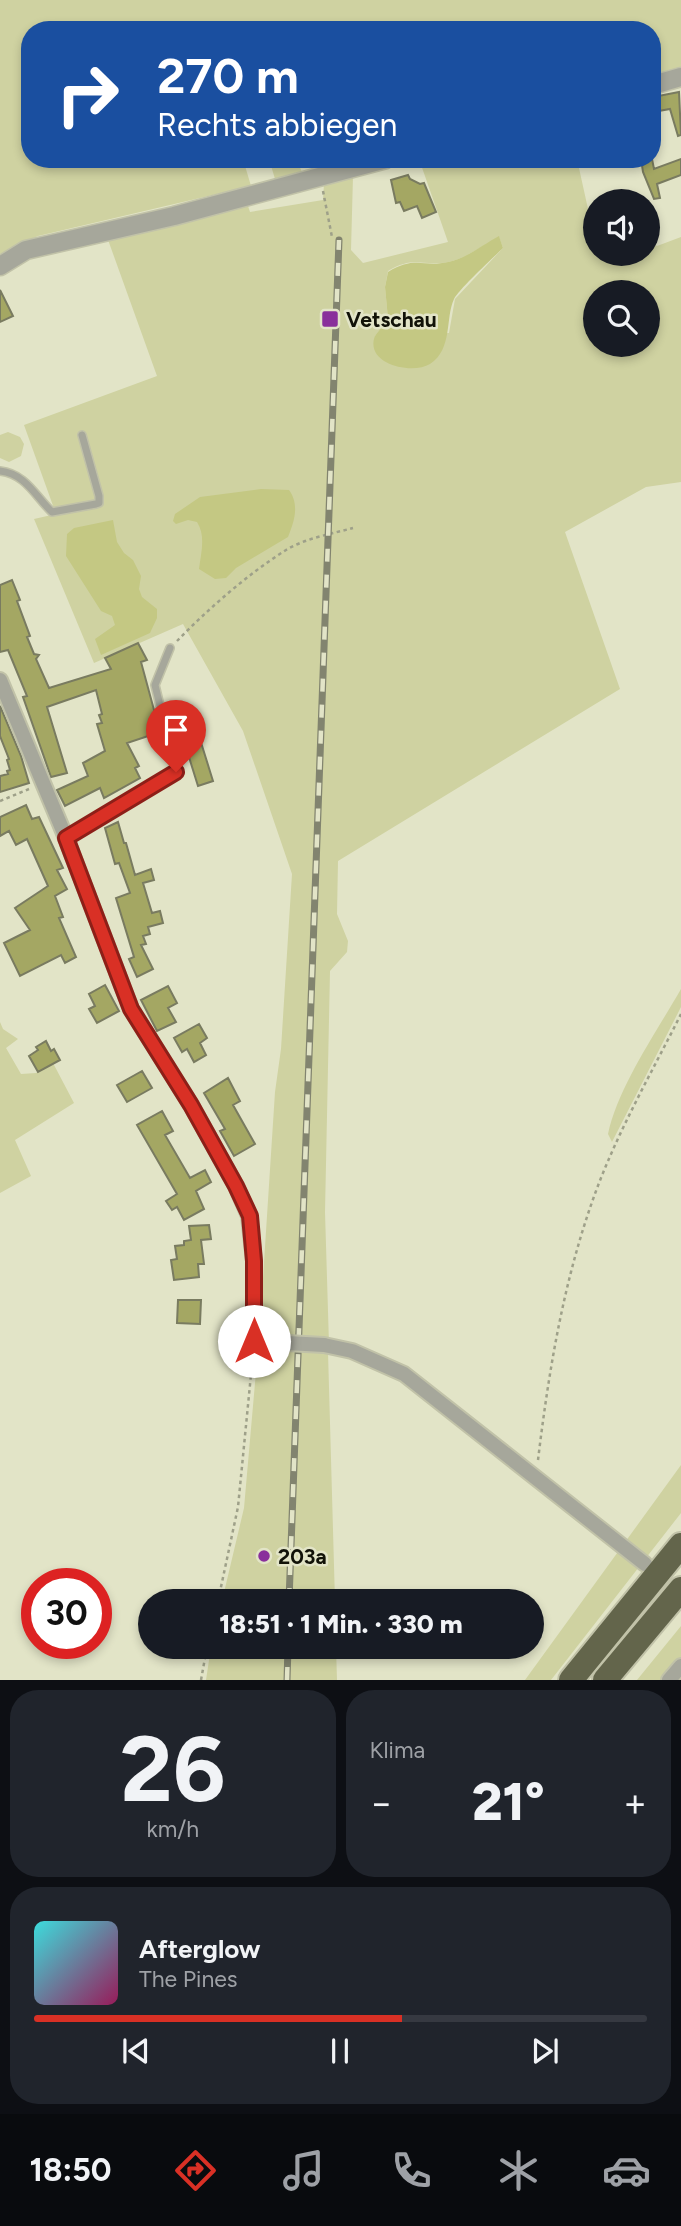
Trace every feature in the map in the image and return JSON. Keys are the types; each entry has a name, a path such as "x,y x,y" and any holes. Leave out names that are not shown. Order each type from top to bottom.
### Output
{"highway":[{"path":"571,1680 681,1545"},
{"path":"605,1680 681,1589"}],"street":[{"path":"661,82 681,76"},
{"path":"0,266 26,250 174,216 355,168"},
{"path":"0,680 66,838 131,1009 191,1105 250,1216 261,1341 324,1345 352,1351 404,1374 645,1564"},
{"path":"669,1680 681,1666"}],"lane":[{"path":"0,471 22,479 52,512 99,503 82,435"},
{"path":"66,838 176,772 155,685 170,648"}],"path":[{"path":"320,178 332,237"},
{"path":"170,648 220,600 286,550 303,542 354,528"},
{"path":"0,801 42,784"},
{"path":"536,1477 548,1371 580,1237 624,1125 681,1014"},
{"path":"221,1589 238,1507 261,1341"},
{"path":"201,1680 205,1659"}],"shaded area":[{"path":"0,0 681,0 681,70 661,76 661,21 21,21 21,168 246,168 251,186 38,236 0,254"},
{"path":"272,168 300,168 302,172 275,179"},
{"path":"422,168 579,168 584,189 583,266 660,266 660,245 681,237 681,482 646,487 565,532 620,689 338,861 337,914 348,941 347,952 330,971 325,1212 329,1344 259,1340 292,874 243,731 183,624 94,663 34,519 56,514 24,425 157,376 107,237 248,206 250,212 323,200 324,184 353,176 351,250 363,263 448,242","holes":["499,237 503,248 455,299 449,333 375,336 388,319 385,287 388,271 412,262 439,263 454,260"]},
{"path":"499,236 503,248 454,299 445,342 437,358 430,364 412,368 392,365 376,354 373,346 375,336 388,319 385,287 388,272 406,264 454,260 468,255"},
{"path":"8,432 20,437 24,444 21,456 9,462 0,458 0,435"},
{"path":"261,489 289,490 295,514 288,537 236,568 226,578 215,579 199,569 202,545 200,527 197,522 188,520 176,524 173,521 175,514 200,497"},
{"path":"113,520 117,542 133,560 141,576 139,589 142,597 157,609 157,618 150,633 101,655 95,639 115,625 112,616 101,611 66,556 67,534 74,528"},
{"path":"681,989 681,1007 612,1142 608,1134 620,1097"},
{"path":"0,1022 3,1029 18,1039 6,1048 21,1074 36,1073 53,1063 74,1103 15,1140 31,1176 0,1193"},
{"path":"258,1349 328,1352 335,1589 225,1589 244,1508"},
{"path":"681,1465 681,1513 551,1680 525,1680 540,1659 544,1659 544,1654"},
{"path":"681,1626 681,1658 663,1680 637,1680"},
{"path":"209,1659 336,1659 337,1680 206,1680"}],"building":[{"path":"679,92 681,135 678,136 670,109 661,111 661,95"},
{"path":"681,159 681,175 657,184 658,189 650,189 642,168 661,168"},
{"path":"408,175 420,184 424,183 436,212 422,218 417,206 404,211 400,202 396,203 391,180"},
{"path":"0,290 13,316 0,322"},
{"path":"12,580 30,636 27,637 34,654 39,655 36,659 49,688 111,669 105,658 138,643 147,660 141,662 160,732 127,743 139,766 135,768 140,778 104,798 100,788 65,806 57,790 88,776 83,763 105,751 97,724 102,723 99,715 102,714 96,690 47,707 67,773 51,777 23,697 27,696 8,650 0,652 0,585"},
{"path":"0,706 29,783 0,792 0,776 8,774 7,771 10,770 9,759 0,736"},
{"path":"194,720 213,781 198,786 179,725"},
{"path":"26,805 32,819 39,817 63,868 57,870 67,889 55,896 63,917 59,918 76,957 65,963 61,955 20,976 4,943 30,930 15,908 48,886 27,839 16,845 9,831 0,836 0,817"},
{"path":"118,822 135,875 151,869 154,880 143,883 152,913 160,911 163,923 148,927 150,934 143,936 146,944 141,945 153,969 137,977 129,959 134,957 116,898 130,893 119,863 115,864 105,828"},
{"path":"105,985 119,1011 97,1023 89,1009 95,1006 89,994"},
{"path":"168,986 177,1003 168,1008 176,1022 157,1031 141,1000"},
{"path":"199,1024 207,1038 200,1043 206,1055 194,1062 187,1049 182,1052 174,1038"},
{"path":"46,1041 60,1060 38,1072 29,1056 38,1050 36,1047"},
{"path":"142,1071 152,1088 127,1102 117,1085"},
{"path":"228,1078 240,1101 233,1105 255,1144 234,1156 220,1131 225,1129 204,1093"},
{"path":"162,1111 173,1131 165,1135 190,1178 205,1170 211,1182 196,1191 204,1209 184,1220 177,1207 172,1210 166,1201 177,1194 137,1125"},
{"path":"209,1225 211,1239 201,1240 204,1264 198,1264 199,1277 174,1280 171,1260 177,1259 175,1246 184,1245 184,1241 191,1240 189,1226"},
{"path":"178,1300 201,1300 200,1324 177,1323"}],"railway":[{"path":"289,1589 339,240"},
{"path":"287,1680 288,1659"}],"place":[{"name":"Vetschau","path":"330,319"},
{"name":"203a","path":"264,1556"}],"route":[{"path":"176,772 66,838 131,1009 191,1105 250,1216 254,1261 254,1341"}]}
